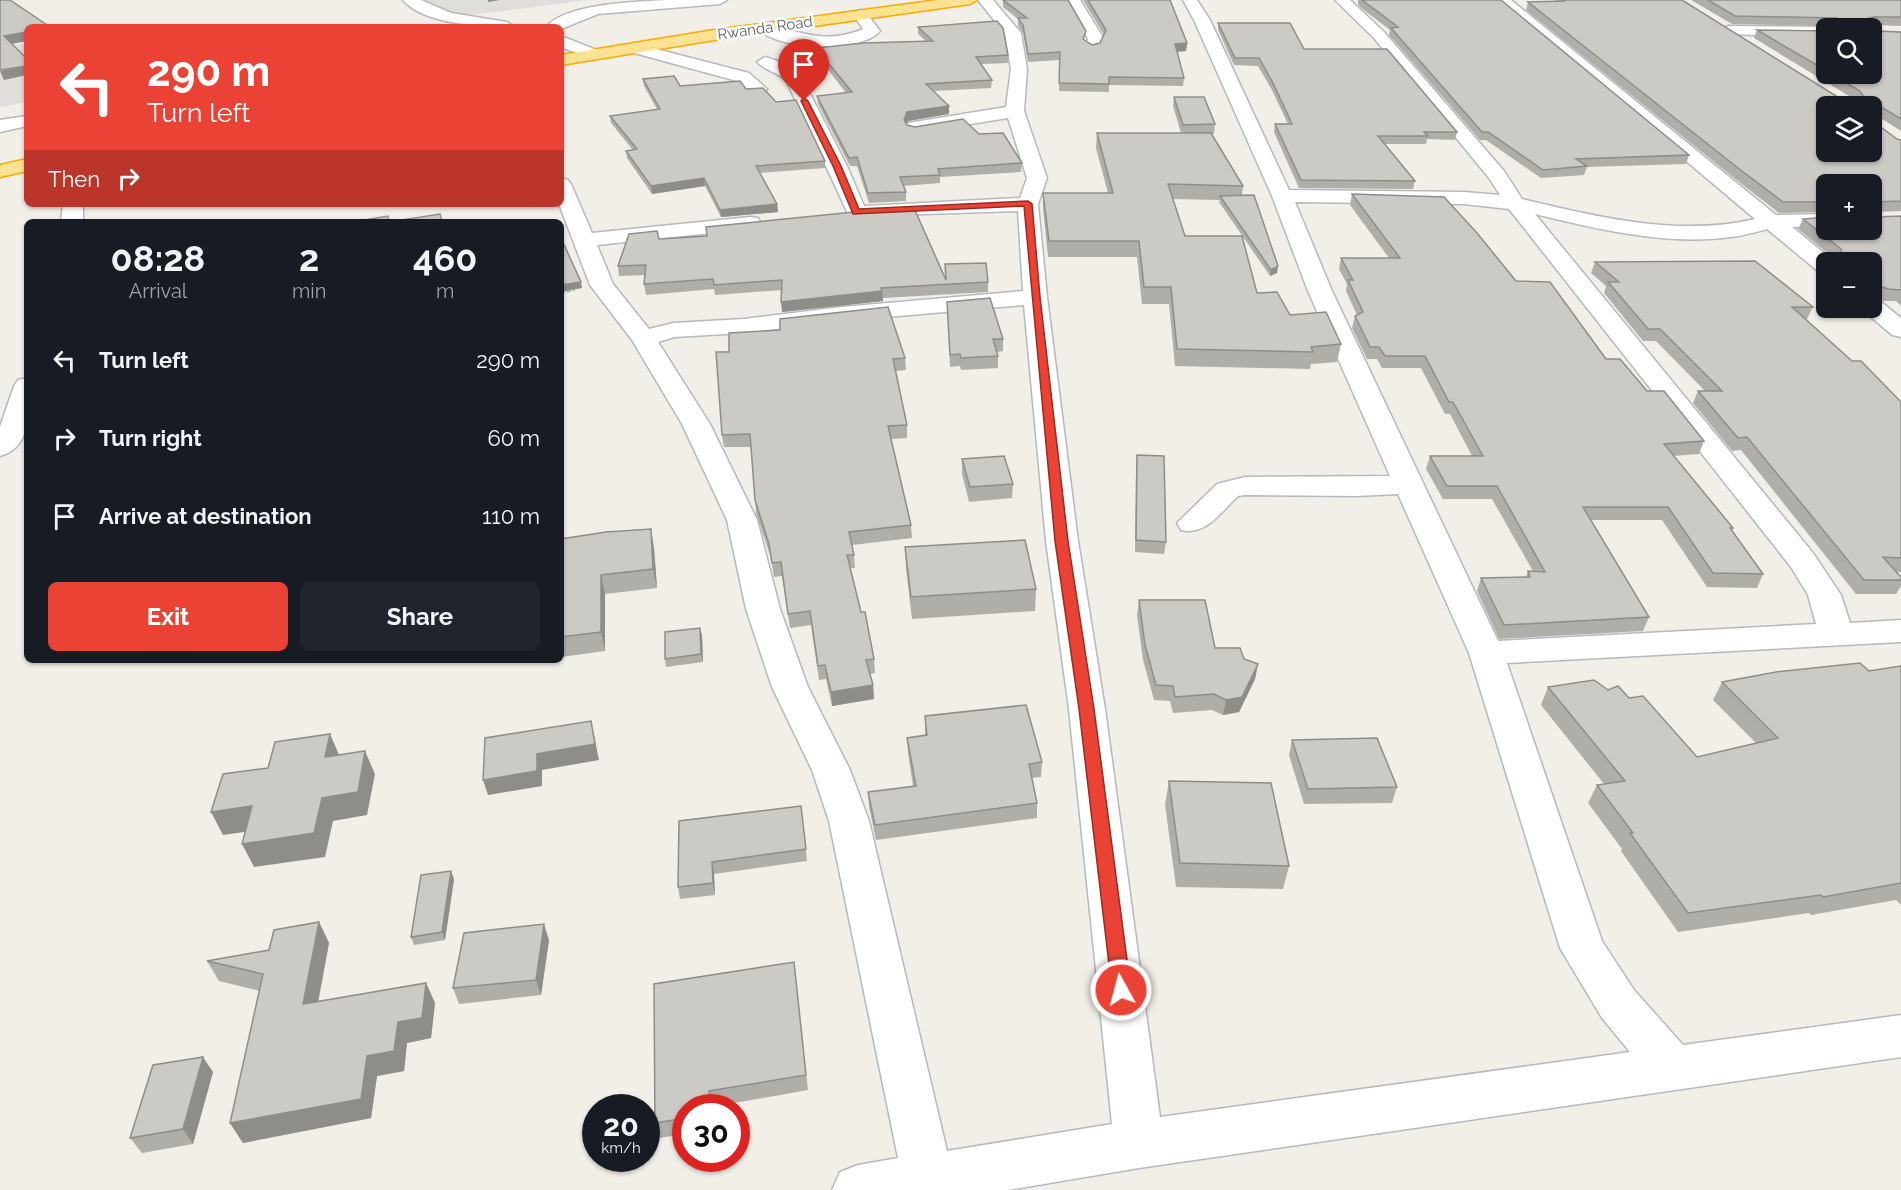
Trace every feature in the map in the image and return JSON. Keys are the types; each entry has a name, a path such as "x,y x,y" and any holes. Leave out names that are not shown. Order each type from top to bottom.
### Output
{"highway":[{"name":"Rwanda Road","path":"564,59 860,14 970,0"},
{"path":"0,171 24,166"}],"street":[{"path":"410,0 430,12 450,18 488,24"},
{"path":"560,24 597,10 720,0"},
{"path":"985,0 1008,25 1016,42 1019,69 1015,111 1037,178 1028,204 1035,297 1062,541 1087,709 1139,1144"},
{"path":"1073,0 1096,39 1093,46"},
{"path":"1190,0 1202,20 1282,196 1320,291 1486,653 1582,948 1618,1004 1673,1068"},
{"path":"1342,0 1379,35 1497,175 1515,203 1802,560 1823,590 1832,610 1835,635"},
{"path":"1502,0 1816,258"},
{"path":"765,28 789,39 813,42 840,40 863,36 872,31 860,14"},
{"path":"1758,49 1725,28 1816,32"},
{"path":"564,42 593,54"},
{"path":"633,48 743,77 758,89"},
{"path":"765,62 787,71 795,80 837,166 856,212"},
{"path":"0,113 24,109"},
{"path":"915,127 939,121 979,118 1015,111"},
{"path":"0,126 24,122"},
{"path":"564,191 602,285 643,338 696,424 742,520 763,609 790,687 831,770 849,821 928,1179"},
{"path":"1282,196 1431,197 1515,203 1582,220 1639,230 1676,232 1731,231 1773,221 1816,220"},
{"path":"832,214 1028,204"},
{"path":"585,240 773,221"},
{"path":"643,338 673,330 744,326 842,314 1035,297"},
{"path":"1882,314 1901,330"},
{"path":"0,447 12,433 24,395"},
{"path":"1191,523 1228,490 1245,486 1357,487 1409,484"},
{"path":"1486,653 1901,631"},
{"path":"858,1190 1139,1144 1901,1036"}],"shaded area":[{"path":"425,0 589,0 455,17"},
{"path":"24,44 24,103 0,107 0,48"}],"building":[{"path":"0,0 10,0 46,24 24,24 24,33 4,36 24,56 24,66 0,70"},
{"path":"1003,0 1068,0 1086,31 1083,39 1092,45 1100,43 1106,30 1088,0 1170,0 1187,43 1175,44 1184,78 1109,77 1109,84 1059,83 1060,52 1028,54 1023,25 1018,18 1027,18"},
{"path":"1362,0 1501,0 1689,155 1576,159 1587,166 1543,170 1488,132 1482,132 1391,28 1398,27"},
{"path":"1682,0 1836,96 1816,96 1816,162 1882,162 1882,128 1901,140 1901,201 1882,202 1882,174 1816,174 1816,202 1783,202 1528,2"},
{"path":"1708,0 1901,0 1901,17 1735,16"},
{"path":"997,21 1003,28 1008,55 976,57 992,80 926,84 949,106 907,112 904,120 907,125 915,127 963,119 979,134 1003,133 1022,163 938,169 940,175 900,177 906,192 868,193 857,157 849,158 817,96 852,92 816,48 863,43 933,41 918,27"},
{"path":"1218,23 1290,23 1304,49 1387,49 1457,132 1424,132 1428,136 1378,136 1415,181 1301,180 1275,124 1292,124 1273,83 1259,58 1235,58"},
{"path":"1757,30 1816,31 1816,65"},
{"path":"1882,31 1901,32 1901,119 1883,108 1882,96 1863,96 1860,91 1848,84 1882,84"},
{"path":"674,76 680,86 740,81 746,89 763,88 776,102 796,100 825,161 756,166 777,204 720,210 704,178 651,186 626,151 637,149 610,116 660,109 643,79"},
{"path":"1174,97 1204,97 1215,124 1183,125"},
{"path":"1097,133 1211,133 1243,186 1168,184 1185,236 1242,236 1257,293 1277,292 1290,315 1326,312 1341,344 1311,347 1313,352 1177,349 1171,287 1144,287 1139,241 1049,241 1043,193 1113,193"},
{"path":"1352,194 1444,197 1516,281 1550,282 1606,359 1620,359 1647,391 1664,391 1704,441 1664,444 1733,528 1730,528 1763,574 1713,573 1668,507 1583,507 1649,617 1504,625 1481,578 1530,577 1528,571 1545,572 1497,486 1447,486 1430,456 1483,456 1453,402 1449,402 1425,356 1385,356 1379,347 1370,347 1355,316 1363,312 1348,280 1353,280 1341,258 1400,258"},
{"path":"1254,195 1278,266 1271,270 1220,196"},
{"path":"914,208 946,280 945,264 986,263 988,282 881,288 882,291 781,302 782,280 714,285 713,279 644,284 646,265 618,266 629,234 657,231 659,239 707,236 706,227"},
{"path":"440,214 441,219 408,219"},
{"path":"388,216 388,219 370,219"},
{"path":"1901,216 1901,290 1882,287 1882,252 1842,252 1830,240 1882,240 1882,217"},
{"path":"1816,218 1816,229 1803,219"},
{"path":"564,244 581,282 564,285"},
{"path":"1755,261 1813,307 1792,307 1852,361 1861,361 1901,402 1901,558 1883,557 1901,577 1901,580 1864,580 1747,437 1738,438 1698,391 1722,391 1660,329 1648,329 1608,282 1619,282 1595,262"},
{"path":"990,298 1003,339 993,339 998,356 961,358 960,354 950,355 947,302"},
{"path":"888,307 905,358 893,359 907,425 888,426 911,525 849,532 854,555 847,555 861,612 865,612 874,659 866,660 873,685 831,692 825,665 818,666 810,611 788,614 781,562 772,563 769,544 755,500 750,434 722,435 716,352 729,352 729,333 780,330 780,319"},
{"path":"1137,455 1164,456 1166,542 1136,540"},
{"path":"1004,456 1013,484 970,487 962,459"},
{"path":"651,529 653,569 601,575 601,632 564,637 564,539 606,532"},
{"path":"1025,540 1036,589 911,597 905,547"},
{"path":"1139,600 1205,600 1215,648 1240,648 1244,659 1258,664 1242,697 1226,700 1214,694 1175,697 1173,686 1156,685 1145,645"},
{"path":"700,628 701,654 665,659 665,632"},
{"path":"1860,663 1869,671 1901,666 1901,883 1823,897 1821,895 1688,913 1597,785 1625,781 1548,687 1594,680 1608,690 1618,686 1629,698 1643,696 1697,757 1778,738 1722,682 1776,672"},
{"path":"1026,705 1042,762 1029,764 1037,803 875,825 868,792 916,786 907,738 927,735 925,716"},
{"path":"591,721 595,744 537,754 537,771 483,780 485,738"},
{"path":"330,734 325,757 365,751 358,792 322,798 314,833 242,844 252,806 211,812 223,774 268,768 275,742"},
{"path":"1377,738 1397,787 1308,789 1292,740"},
{"path":"1169,781 1271,783 1289,866 1180,863"},
{"path":"801,806 806,849 712,862 713,883 678,887 679,821"},
{"path":"451,871 442,932 411,937 421,875"},
{"path":"319,922 303,1004 426,983 422,1018 398,1022 394,1051 367,1056 361,1099 230,1123 263,974 207,961 269,950 274,930"},
{"path":"544,924 536,980 453,988 464,933"},
{"path":"794,962 806,1075 709,1091 709,1094 672,1094 672,1120 660,1122 660,1094 655,1094 654,984"},
{"path":"203,1057 183,1129 130,1138 153,1065"}],"route":[{"path":"804,101 837,166 856,212 1028,204 1035,297 1062,541 1087,709 1121,990"}]}
